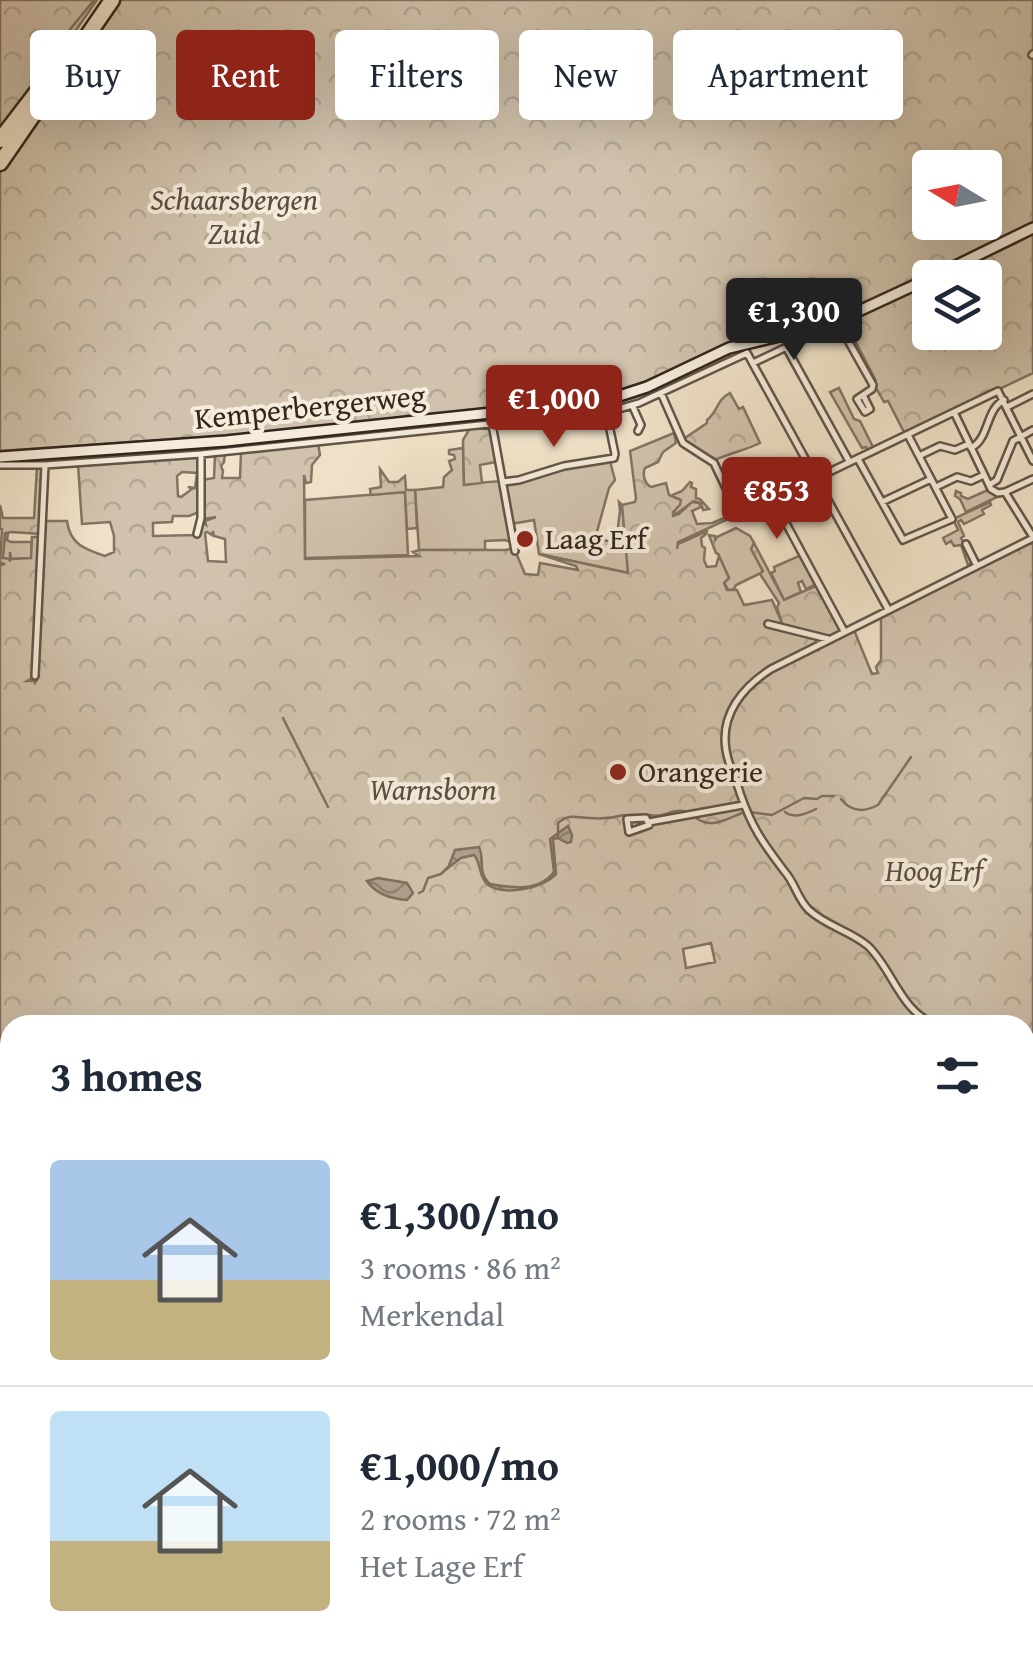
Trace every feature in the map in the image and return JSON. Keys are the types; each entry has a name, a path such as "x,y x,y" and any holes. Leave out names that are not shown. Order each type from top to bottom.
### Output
{"highway":[{"path":"82,30 102,0"},
{"path":"0,163 112,0"},
{"path":"0,140 30,101"},
{"path":"0,149 30,105"}],"main road":[{"name":"Kemperbergerweg","path":"967,260 1033,228"},
{"name":"Kemperbergerweg","path":"0,461 605,406 729,348 744,348 832,322 912,286"}],"street":[{"path":"832,322 837,332 846,337 873,386 863,395"},
{"path":"753,363 820,332"},
{"path":"786,347 849,461"},
{"path":"744,348 888,610"},
{"name":"Kemperbergerweg","path":"15,461 44,466 201,454 492,424 605,406 633,406 744,348"},
{"path":"844,631 775,498 998,391 1032,456"},
{"path":"659,393 681,442 714,463 735,507"},
{"path":"919,456 940,446 955,450 980,443 996,404 1033,394"},
{"path":"502,482 614,458 605,406"},
{"path":"633,406 639,428 650,424"},
{"path":"954,412 995,492 1006,492 1033,479"},
{"path":"492,424 516,551"},
{"path":"989,485 998,480 1013,441 1033,430"},
{"path":"858,458 904,541 952,519 908,435"},
{"name":"Kemperbergerweg","path":"197,534 201,518 201,454"},
{"path":"36,676 44,466"},
{"path":"936,487 957,478 971,481 984,475"},
{"path":"882,502 931,478"},
{"path":"920,1015 867,946 806,908 743,806 724,736 728,716 738,699 786,660 1033,537 1006,492"},
{"path":"966,544 977,566"},
{"path":"768,624 828,639"},
{"path":"816,645 818,636"},
{"path":"650,822 646,818 627,820 629,832 650,822 743,806"}],"green space":[{"path":"0,0 94,0 70,30 30,30 30,91 0,130"},
{"path":"97,0 76,30 69,30"},
{"name":"Schaarsbergen Zuid","path":"117,0 1033,0 1033,223 1002,238 1002,150 912,150 912,240 998,240 956,260 912,260 912,281 850,311 723,346 638,385 598,396 237,435 0,451 0,171 35,120 156,120 156,30 96,30"},
{"path":"1033,230 1033,373 905,434 888,401 884,402 835,323 843,321 876,381 845,321 912,289 912,350 1002,350 1002,260 970,260"},
{"path":"730,353 731,358 639,402 607,408 607,404"},
{"path":"839,388 874,449 869,452 862,448 830,392"},
{"path":"730,393 739,409 743,407 760,443 713,461 682,440 707,423"},
{"path":"601,403 602,411 200,453 17,463 17,459 310,436"},
{"path":"490,426 496,462 480,465 482,483 464,485 463,440 470,428"},
{"name":"Warnsborn","path":"674,433 676,443 663,452 658,462 645,468 647,484 651,487 666,483 669,495 681,500 673,516 692,502 701,507 692,511 697,524 737,515 678,542 677,549 678,544 707,531 701,538 707,567 716,566 719,556 729,578 724,583 727,590 737,590 744,605 772,600 782,623 779,603 760,574 763,571 751,549 754,543 784,600 818,585 842,630 817,639 814,645 787,659 818,650 818,646 854,630 872,674 878,673 876,667 881,660 881,617 1033,542 1033,1015 0,1015 0,565 5,564 0,563 0,505 3,518 34,518 37,467 43,467 40,534 5,533 3,558 31,558 32,537 40,537 34,677 27,681 35,683 44,565 43,521 67,521 79,544 105,556 114,552 110,522 82,524 78,464 198,456 202,480 214,478 215,454 225,453 222,478 240,478 241,452 318,443 320,455 312,465 311,482 306,483 304,475 305,559 419,556 413,552 513,548 525,574 538,575 540,563 578,570 539,554 628,573 622,505 635,502 630,451","holes":["182,472 197,473 195,488 188,487 192,489 181,497 177,476","199,512 204,519 216,517 205,521 206,525 202,522 196,535 153,536 153,523 172,522 173,516","213,531 214,536 225,539 226,562 208,561 205,533 212,535","711,943 715,962 686,968 683,949"]},
{"path":"463,448 464,484 501,481 513,543 485,541 485,550 419,550 415,490 443,487 444,477 452,470 449,461 455,459 449,450"},
{"path":"610,461 615,480 609,488 595,539 616,542 619,502 629,573 539,554 534,520 511,524 505,483"},
{"path":"380,469 389,482 398,482 405,476 406,490 415,490 417,528 407,529 405,492 371,495 370,489 381,487"},
{"path":"690,482 696,489 696,498 709,509 703,510 701,503 694,501 673,516 679,499 670,496"},
{"path":"990,489 997,497 966,512 955,496 956,491 968,499"},
{"path":"405,492 408,555 305,558 305,500"},
{"path":"990,502 982,510 984,514 964,524 958,522 964,536 961,538 974,562 968,565 961,545 954,546 951,541 946,544 943,538 958,530 953,519"},
{"path":"736,528 750,536 763,572 729,591 724,583 729,578 709,535 715,536 715,540"},
{"path":"5,533 11,542 32,542 31,558 11,559 10,552 10,559 2,559"},
{"path":"801,555 816,584 806,589 802,581 798,583 801,592 784,600 771,573 774,567"}],"water":[{"path":"568,826 571,842 553,839 556,874 533,887 494,888 483,878 474,855 461,858 448,868 455,850 479,847 484,875 490,884 533,886 554,872 550,839"},
{"path":"378,878 407,883 413,893 407,900 385,895 367,881"}],"waterway":[{"path":"283,718 328,807"},
{"path":"841,799 858,810 878,805 911,757"},
{"path":"749,812 772,815 804,798 834,796"},
{"path":"785,812 796,815 816,809"},
{"path":"650,815 687,812"},
{"path":"695,817 713,823 742,813"},
{"path":"558,837 558,823 566,818 624,815"},
{"path":"628,815 644,815"},
{"path":"419,893 428,878 448,867"}],"place":[{"name":"Laag Erf","path":"525,539"},
{"name":"Orangerie","path":"618,772"}],"park label":[{"name":"Hoog Erf","path":"934,871"}]}
